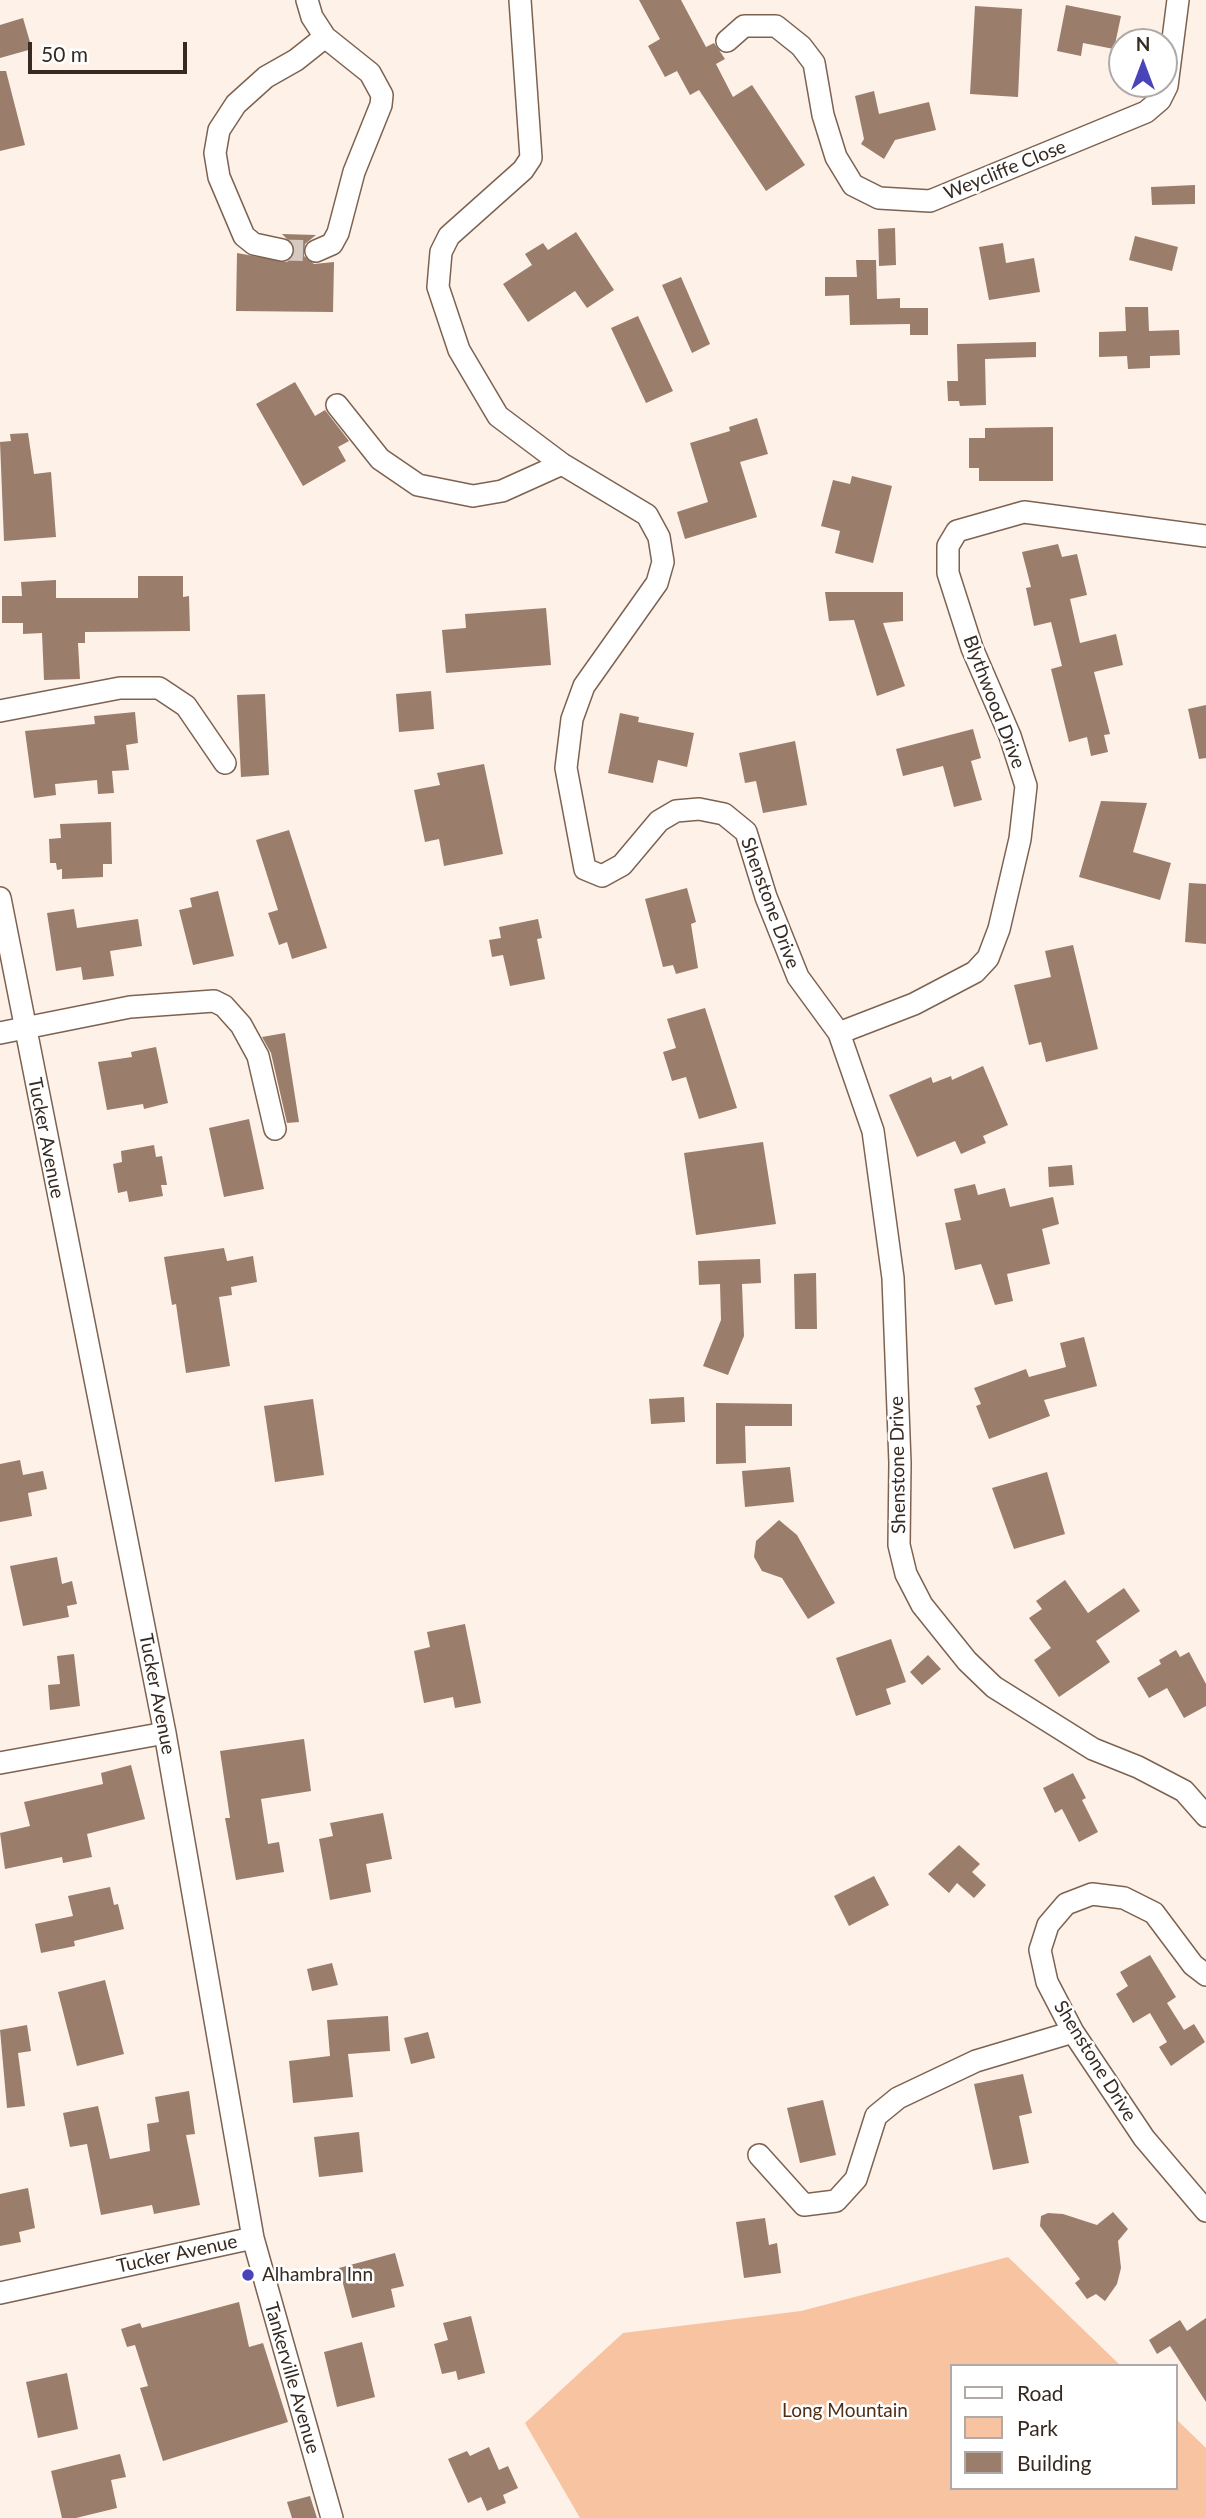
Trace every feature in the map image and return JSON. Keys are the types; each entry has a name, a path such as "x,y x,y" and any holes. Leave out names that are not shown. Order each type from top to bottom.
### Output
{"street":[{"path":"307,0 312,17 325,37 370,73 382,94 381,105 354,172 338,233 332,244 316,251"},
{"name":"Shenstone Drive","path":"520,0 531,158 523,170 449,236 441,252 438,286 459,350 498,416 562,464 647,515 659,537 663,562 657,583 584,686 572,719 566,768 584,869 602,876 622,865 659,821 676,811 699,809 724,814 746,832 766,897 798,977 839,1034 873,1131 893,1278 900,1463 899,1545 906,1574 922,1605 967,1661 994,1688 1093,1749 1138,1767 1184,1791 1206,1816"},
{"name":"Weycliffe Close","path":"727,41 744,26 776,26 802,46 814,63 823,115 836,157 853,185 879,198 930,201 1146,112 1160,100 1167,86 1178,0"},
{"path":"282,250 254,244 244,236 219,177 215,153 219,130 236,104 266,77 296,60 325,37"},
{"path":"337,405 380,459 418,485 473,496 502,491 562,464"},
{"name":"Blythwood Drive","path":"839,1034 914,1004 975,972 988,958 999,929 1017,852 1026,786 1010,736 972,648 948,573 948,546 957,531 1024,512 1206,536"},
{"path":"0,710 120,688 159,688 186,706 225,763"},
{"name":"Tucker Avenue","path":"0,898 165,1733 253,2238 0,2293"},
{"path":"0,1034 130,1007 214,1001 225,1006 241,1026 258,1056 275,1129"},
{"path":"0,1763 165,1733"},
{"name":"Shenstone Drive","path":"1206,1975 1193,1965 1154,1913 1124,1898 1092,1894 1066,1904 1048,1925 1040,1950 1047,1982 1073,2032 1144,2138 1206,2211"},
{"path":"759,2155 804,2205 836,2201 856,2179 876,2116 898,2098 976,2061 1073,2032"},
{"name":"Tankerville Avenue","path":"253,2238 332,2518"}],"green space":[{"name":"Long Mountain","path":"1008,2257 1119,2364 950,2364 950,2490 1178,2490 1178,2421 1206,2448 1206,2518 580,2518 525,2423 623,2333 801,2311"}],"building":[{"path":"639,0 681,0 706,47 714,43 725,59 716,64 733,97 752,85 805,165 766,191 699,90 690,95 677,71 665,77 648,46 660,39"},
{"path":"1066,5 1121,16 1118,28 1108,28 1108,48 1083,43 1081,56 1057,51"},
{"path":"975,6 1022,9 1018,97 970,94"},
{"path":"23,18 32,49 0,58 0,25"},
{"path":"0,71 6,71 25,145 0,151"},
{"path":"874,91 879,114 929,102 936,130 895,140 884,159 861,144 864,139 855,96"},
{"path":"1195,185 1195,204 1152,205 1151,187"},
{"path":"895,228 896,265 879,266 878,229"},
{"path":"576,232 614,290 587,308 575,291 528,322 503,284 532,265 525,254 543,243 548,250"},
{"path":"282,234 316,235 305,244 304,256 314,264 334,262 333,312 236,311 237,253 287,262 295,253 295,247"},
{"path":"1135,236 1178,247 1172,271 1129,260"},
{"path":"1003,243 1006,263 1034,258 1040,292 989,300 979,247"},
{"path":"856,260 876,260 877,299 900,298 900,308 928,308 928,335 910,335 910,324 850,325 849,295 825,296 825,277 857,277"},
{"path":"681,277 710,344 692,353 662,285"},
{"path":"1125,307 1148,307 1149,331 1179,330 1180,355 1150,356 1150,368 1128,369 1127,356 1099,357 1099,332 1126,331"},
{"path":"638,316 673,391 646,403 611,328"},
{"path":"1036,342 1036,357 985,359 986,405 960,406 959,401 948,401 947,381 958,381 957,344"},
{"path":"295,382 315,416 325,410 349,441 338,447 346,461 303,486 256,404"},
{"path":"757,418 768,454 740,462 757,517 685,539 677,512 708,502 690,443 730,431 729,427"},
{"path":"1053,427 1053,481 979,481 979,468 969,468 969,438 985,438 985,428"},
{"path":"28,433 34,474 51,472 56,537 4,541 0,442 11,441 10,434"},
{"path":"852,476 892,486 873,563 835,553 840,531 821,526 833,480 850,484"},
{"path":"1058,544 1062,557 1077,554 1087,595 1070,599 1080,643 1116,634 1123,665 1094,672 1110,734 1104,735 1108,752 1091,756 1087,737 1069,742 1051,669 1062,666 1051,622 1034,626 1026,588 1031,587 1022,552"},
{"path":"138,576 183,576 183,597 189,596 190,631 85,632 85,643 78,643 80,679 44,680 42,633 23,634 23,623 2,623 2,596 22,596 21,582 56,580 56,598 138,598"},
{"path":"825,592 903,592 903,621 883,623 905,686 877,696 854,620 829,621"},
{"path":"546,608 551,665 446,673 442,630 466,628 465,614"},
{"path":"431,691 434,729 399,732 396,694"},
{"path":"265,694 269,775 241,777 237,695"},
{"path":"1206,705 1206,758 1199,759 1188,709"},
{"path":"135,712 138,743 126,745 129,770 112,771 114,793 98,794 97,780 55,784 56,795 34,798 25,731 95,724 94,716"},
{"path":"620,713 639,717 638,722 694,733 687,767 658,760 653,783 608,773"},
{"path":"973,729 981,758 971,761 982,800 954,807 943,766 903,776 896,749"},
{"path":"795,741 807,805 763,813 756,781 745,783 739,753"},
{"path":"484,764 503,854 444,866 439,839 425,842 414,790 440,785 437,773"},
{"path":"1101,801 1147,803 1133,852 1171,863 1160,900 1079,877"},
{"path":"111,822 112,864 103,864 103,877 62,879 62,869 57,870 56,863 50,863 49,839 61,838 60,824"},
{"path":"289,830 327,948 292,959 287,942 279,945 268,913 278,910 256,840"},
{"path":"1189,883 1206,884 1206,944 1185,942"},
{"path":"687,888 696,922 691,924 698,968 676,974 673,965 663,967 645,899"},
{"path":"218,891 234,956 193,965 179,910 192,907 190,898"},
{"path":"74,909 77,928 138,919 142,946 110,951 114,976 83,980 81,967 56,971 47,913"},
{"path":"538,919 542,938 537,939 545,979 510,986 503,955 492,957 489,940 501,938 499,927"},
{"path":"1073,945 1098,1049 1046,1062 1041,1042 1029,1045 1014,985 1051,977 1045,951"},
{"path":"705,1008 737,1108 699,1119 686,1077 672,1081 663,1052 676,1048 667,1019"},
{"path":"285,1033 299,1122 287,1123 271,1053 262,1037"},
{"path":"156,1047 168,1103 144,1109 143,1104 107,1110 98,1062 132,1057 131,1052"},
{"path":"983,1066 1008,1125 983,1136 986,1143 961,1154 955,1141 917,1157 889,1095 931,1077 933,1083 951,1076 952,1080"},
{"path":"249,1119 264,1189 224,1197 209,1128"},
{"path":"763,1142 776,1224 696,1235 684,1153"},
{"path":"154,1145 156,1157 162,1156 167,1185 161,1185 163,1196 129,1202 127,1191 118,1193 113,1164 122,1162 121,1151"},
{"path":"1072,1165 1074,1185 1049,1187 1048,1167"},
{"path":"975,1184 978,1195 1005,1188 1010,1207 1053,1197 1059,1224 1042,1229 1050,1264 1007,1274 1013,1301 995,1305 981,1264 955,1270 945,1223 961,1220 954,1189"},
{"path":"224,1248 227,1261 253,1256 257,1282 231,1287 232,1295 219,1297 230,1366 186,1373 176,1304 172,1305 164,1257"},
{"path":"760,1259 761,1283 742,1284 744,1336 728,1375 703,1366 721,1320 720,1284 699,1285 698,1261"},
{"path":"816,1273 817,1329 795,1329 794,1274"},
{"path":"1084,1337 1097,1386 1044,1400 1050,1416 989,1439 976,1406 981,1404 974,1388 1026,1369 1029,1377 1066,1367 1060,1343"},
{"path":"684,1397 685,1422 651,1424 649,1399"},
{"path":"313,1399 324,1475 275,1482 264,1406"},
{"path":"716,1403 792,1404 792,1426 745,1426 746,1463 716,1464"},
{"path":"20,1460 23,1475 43,1471 47,1489 28,1493 32,1516 0,1522 0,1464"},
{"path":"790,1467 794,1502 745,1507 742,1471"},
{"path":"1047,1472 1065,1534 1014,1549 992,1488"},
{"path":"779,1520 797,1535 835,1603 808,1619 782,1578 762,1571 754,1557 756,1541"},
{"path":"57,1557 62,1584 72,1581 77,1604 67,1606 69,1617 23,1626 10,1566"},
{"path":"1065,1580 1088,1613 1124,1588 1140,1611 1096,1641 1110,1662 1059,1697 1034,1660 1051,1648 1029,1618 1042,1609 1036,1601"},
{"path":"465,1624 481,1703 455,1708 453,1697 424,1703 414,1651 430,1647 427,1632"},
{"path":"891,1639 906,1682 886,1689 891,1704 856,1716 836,1658"},
{"path":"1176,1650 1180,1657 1189,1652 1206,1684 1206,1706 1184,1718 1167,1688 1149,1698 1137,1678 1161,1664 1159,1660"},
{"path":"74,1654 80,1706 50,1710 48,1685 60,1684 57,1656"},
{"path":"928,1655 941,1669 922,1685 910,1672"},
{"path":"304,1739 311,1791 261,1799 268,1844 279,1842 284,1872 236,1880 225,1818 230,1818 220,1751"},
{"path":"131,1765 145,1819 87,1834 92,1857 63,1863 62,1857 5,1869 0,1833 30,1826 24,1802 103,1784 101,1773"},
{"path":"1073,1773 1086,1798 1082,1800 1098,1832 1079,1842 1062,1809 1055,1813 1043,1788"},
{"path":"383,1813 392,1859 366,1864 371,1892 330,1900 319,1839 333,1836 330,1823"},
{"path":"959,1845 980,1864 972,1872 986,1885 974,1898 957,1883 949,1893 928,1874"},
{"path":"874,1876 889,1905 849,1926 834,1896"},
{"path":"110,1887 114,1905 118,1904 124,1929 74,1941 75,1946 41,1953 35,1924 73,1916 68,1896"},
{"path":"1150,1955 1176,1997 1167,2003 1184,2030 1194,2024 1205,2042 1171,2066 1159,2047 1167,2042 1150,2013 1133,2023 1116,1994 1128,1986 1120,1972"},
{"path":"332,1963 338,1985 312,1991 307,1969"},
{"path":"105,1980 124,2054 77,2066 58,1992"},
{"path":"388,2016 390,2051 348,2054 353,2097 293,2103 289,2061 330,2056 327,2020"},
{"path":"27,2025 31,2051 18,2053 25,2106 7,2108 0,2030"},
{"path":"428,2032 435,2058 411,2064 404,2038"},
{"path":"1023,2074 1032,2113 1019,2116 1029,2163 993,2170 974,2084"},
{"path":"189,2091 195,2134 186,2135 200,2205 154,2214 152,2205 101,2215 87,2144 70,2147 63,2113 98,2106 110,2159 150,2151 147,2124 159,2122 155,2097"},
{"path":"823,2100 836,2155 800,2163 787,2108"},
{"path":"359,2132 363,2172 319,2177 314,2137"},
{"path":"28,2188 35,2228 19,2232 21,2242 0,2246 0,2194"},
{"path":"1113,2212 1128,2229 1118,2241 1121,2268 1117,2284 1105,2301 1096,2294 1087,2299 1075,2283 1080,2279 1040,2226 1041,2216 1048,2213 1063,2214 1097,2225"},
{"path":"765,2218 769,2245 777,2243 781,2273 744,2278 736,2222"},
{"path":"395,2253 404,2286 391,2289 395,2307 352,2318 339,2268"},
{"path":"239,2302 249,2347 263,2343 288,2422 163,2461 140,2388 148,2386 135,2345 127,2347 121,2329 140,2323 142,2328"},
{"path":"471,2316 485,2373 458,2380 456,2371 442,2374 434,2344 448,2340 443,2323"},
{"path":"1206,2318 1206,2402 1170,2346 1157,2354 1149,2340 1180,2320 1187,2331"},
{"path":"362,2342 375,2397 337,2407 324,2352"},
{"path":"67,2373 78,2429 38,2438 26,2382"},
{"path":"489,2447 499,2470 508,2466 518,2488 503,2495 506,2503 487,2511 481,2497 468,2503 448,2459 467,2451 470,2456"},
{"path":"120,2454 126,2477 111,2480 117,2508 76,2518 62,2518 51,2471"},
{"path":"310,2496 317,2518 292,2518 287,2502"}],"tunnel":[{"path":"282,250 316,251"}],"place":[{"name":"Alhambra Inn","path":"248,2275"}]}
